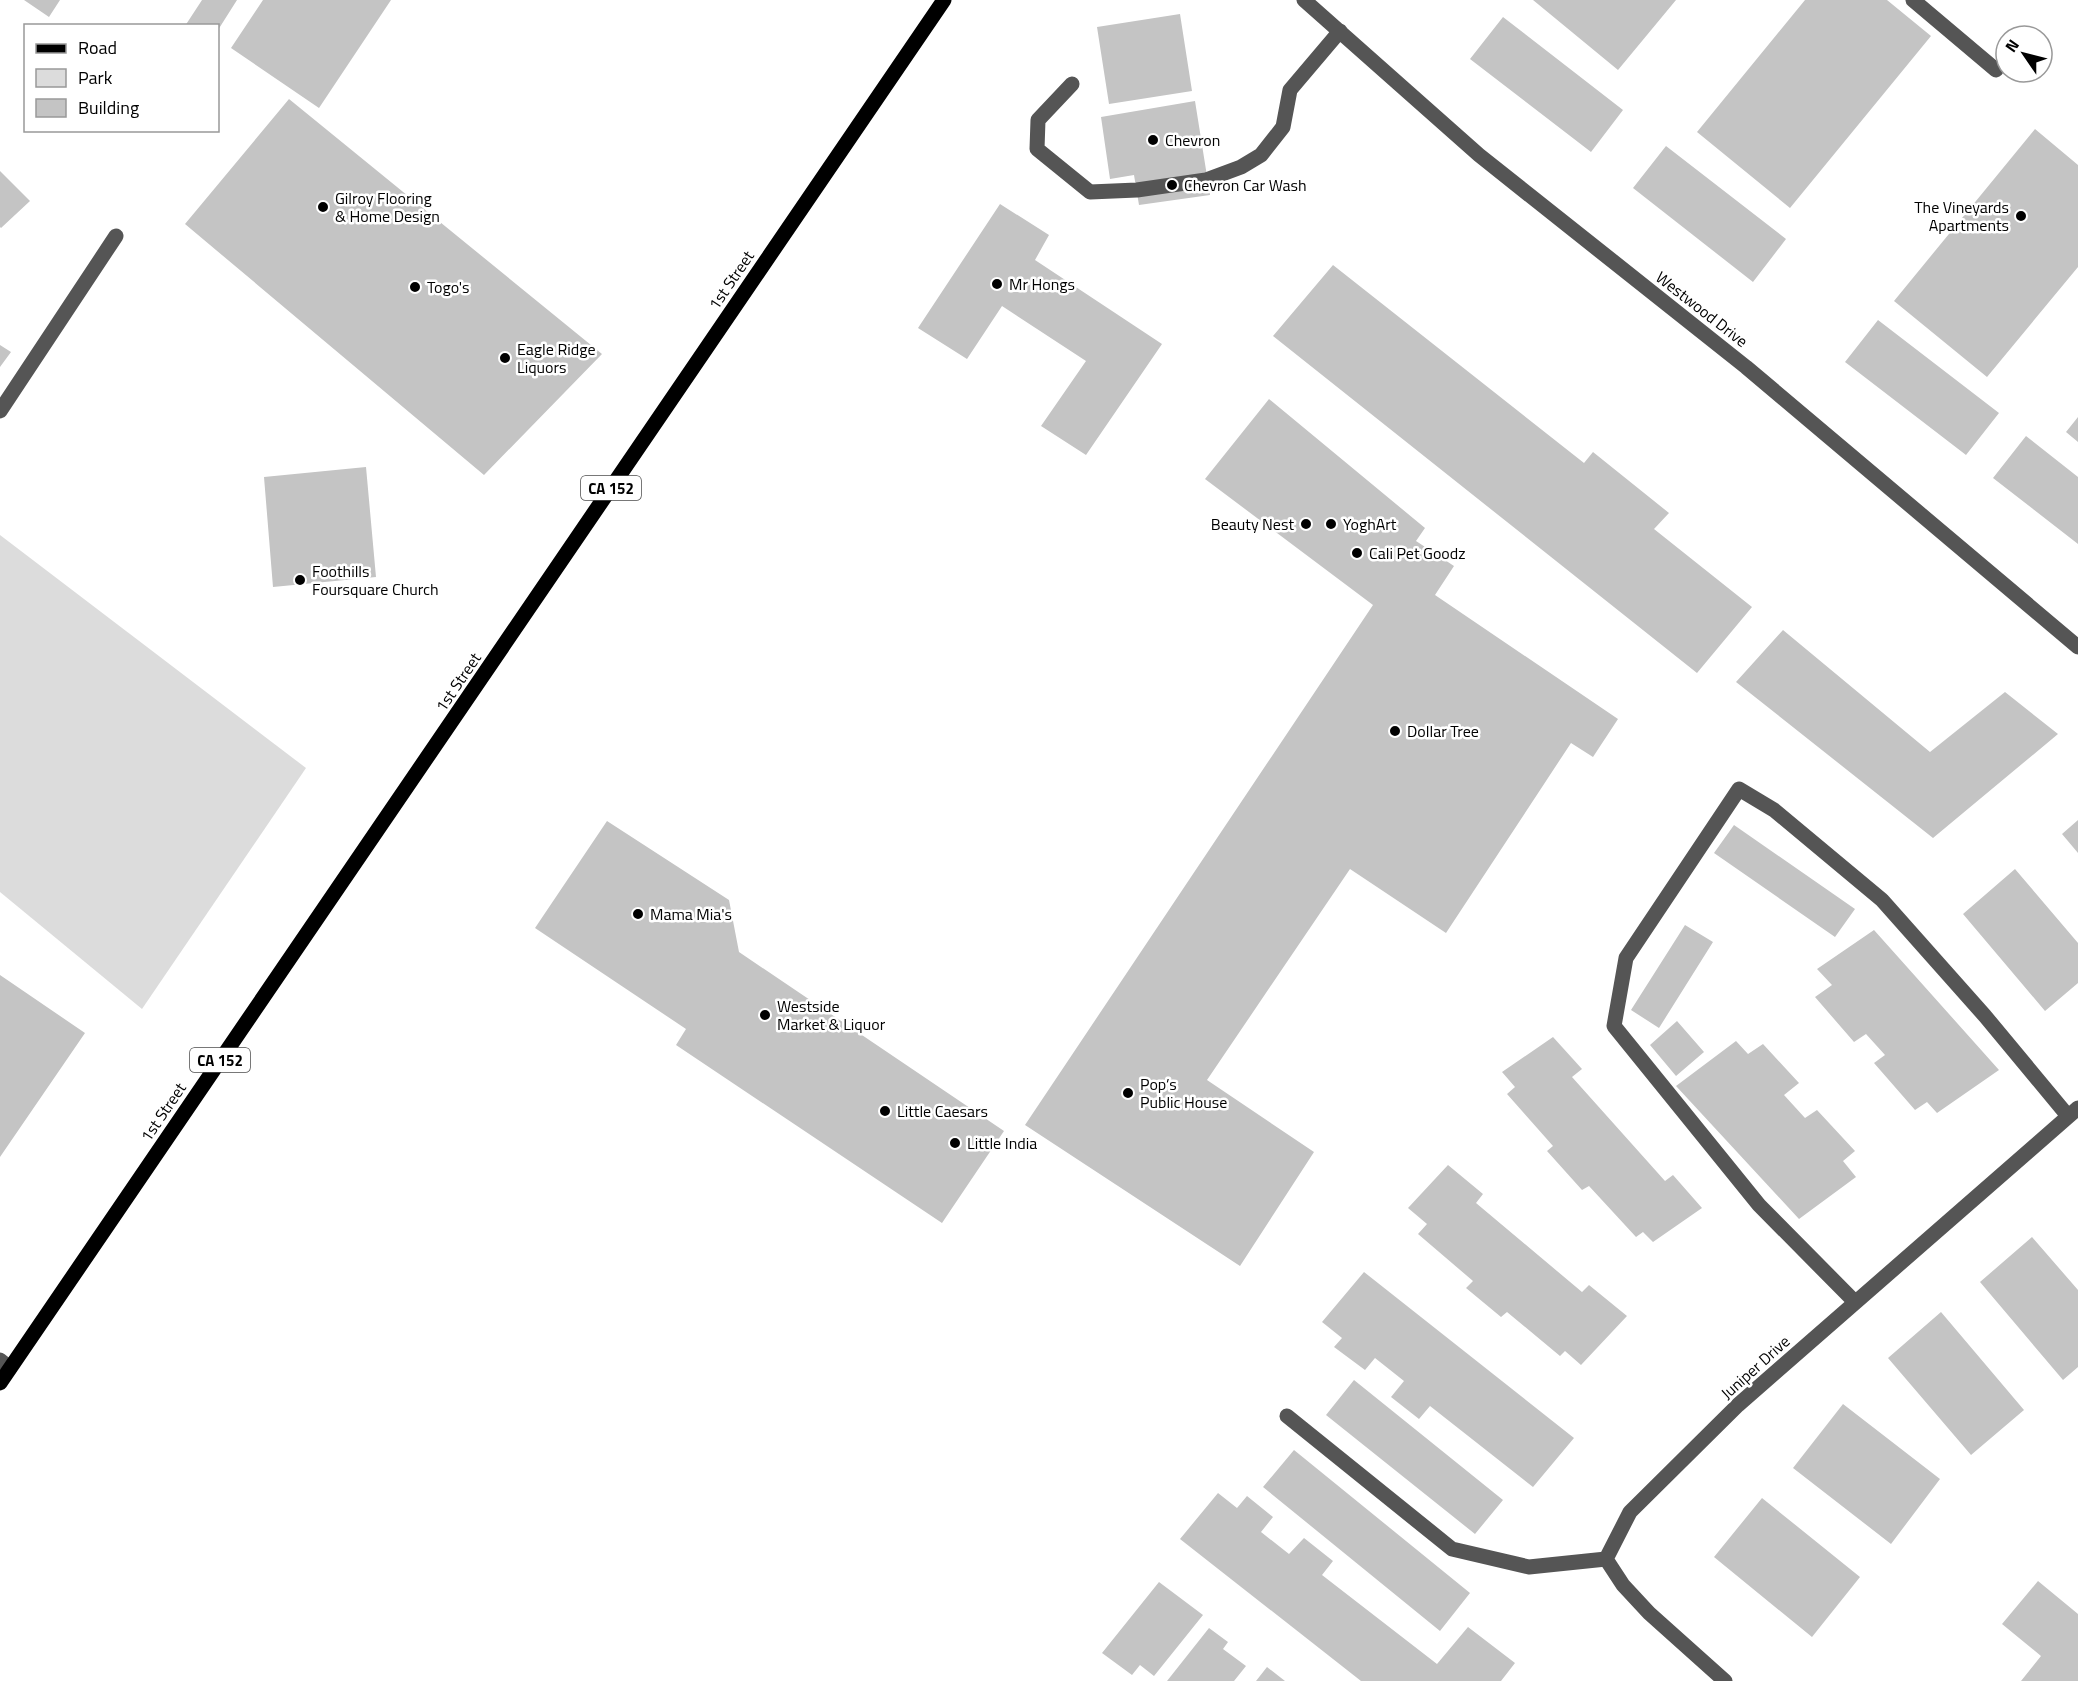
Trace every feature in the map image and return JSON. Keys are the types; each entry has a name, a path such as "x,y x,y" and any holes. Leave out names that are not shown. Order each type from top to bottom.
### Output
{"main road":[{"name":"1st Street","path":"0,1383 5,1364 944,0"}],"street":[{"name":"Westwood Drive","path":"1304,0 1479,155 1746,367 2078,647"},
{"path":"1913,0 1994,68"},
{"path":"1072,84 1038,120 1037,149 1090,192 1137,190 1206,180 1241,167 1261,155 1283,127 1290,90 1340,31"},
{"path":"0,411 116,236"},
{"path":"1855,1302 1759,1205 1614,1026 1626,958 1738,789 1774,810 1882,900 2073,1112"},
{"name":"Juniper Drive","path":"1606,1559 1630,1512 1738,1405 2073,1112"},
{"path":"1287,1416 1452,1549 1529,1567 1606,1559 1623,1585 1648,1613 1724,1680"}],"green space":[{"path":"0,535 306,768 142,1009 0,892"}],"building":[{"path":"24,0 60,0 49,17"},
{"path":"202,0 237,0 219,28 219,24 186,24"},
{"path":"263,0 391,0 319,108 231,48"},
{"path":"1533,0 1676,0 1618,70"},
{"path":"1805,0 1887,0 1931,36 1790,208 1697,132"},
{"name":"Chevron","path":"1180,14 1192,91 1109,104 1097,27"},
{"path":"1503,17 1623,110 1591,152 1470,59"},
{"path":"289,99 602,354 484,475 185,224"},
{"name":"Chevron","path":"1195,101 1210,195 1139,205 1134,175 1110,179 1101,117"},
{"name":"The Vineyards Apartments","path":"2035,129 2078,165 2078,267 1987,377 1894,301"},
{"path":"1666,146 1786,239 1753,282 1633,188"},
{"path":"0,171 30,201 1,228 0,227"},
{"path":"1000,204 1049,235 1035,260 1162,344 1086,455 1041,426 1086,361 1002,306 967,359 918,328"},
{"path":"1333,265 1584,463 1593,452 1669,513 1654,529 1752,607 1697,673 1273,336"},
{"path":"1878,320 1999,413 1966,455 1845,362"},
{"path":"0,345 11,352 0,367"},
{"path":"1269,399 1425,528 1416,541 1454,566 1435,595 1618,719 1593,757 1571,743 1446,933 1350,869 1207,1080 1314,1152 1240,1266 1025,1125 1373,605 1205,479"},
{"path":"2078,417 2078,442 2066,432"},
{"path":"2026,436 2078,477 2078,544 1993,478"},
{"path":"366,467 376,577 273,587 264,477"},
{"path":"1783,630 1930,752 2005,692 2058,734 1933,838 1736,682"},
{"path":"2078,820 2078,853 2062,834"},
{"path":"607,821 729,900 739,952 1004,1131 942,1223 676,1045 686,1029 535,928"},
{"path":"1734,825 1855,909 1835,937 1714,853"},
{"path":"2015,869 2078,943 2078,983 2045,1011 1963,914"},
{"path":"1685,925 1713,942 1659,1028 1631,1010"},
{"path":"1874,930 1999,1070 1937,1113 1927,1102 1915,1110 1874,1063 1885,1055 1866,1034 1854,1042 1815,997 1832,985 1817,969"},
{"path":"0,975 85,1033 0,1157"},
{"path":"1677,1021 1704,1052 1676,1076 1650,1045"},
{"path":"1553,1037 1582,1069 1572,1077 1665,1181 1673,1175 1702,1208 1653,1242 1643,1232 1636,1237 1589,1186 1582,1190 1547,1151 1553,1146 1507,1094 1515,1087 1502,1072"},
{"path":"1736,1041 1748,1054 1763,1044 1799,1083 1784,1095 1805,1118 1817,1110 1855,1151 1843,1161 1856,1177 1799,1219 1676,1086"},
{"path":"1448,1165 1483,1194 1476,1203 1582,1292 1589,1285 1627,1316 1581,1365 1565,1351 1560,1356 1507,1312 1501,1317 1466,1288 1473,1281 1418,1234 1427,1224 1408,1208"},
{"path":"2032,1237 2078,1290 2078,1367 2063,1380 1980,1282"},
{"path":"1364,1272 1574,1438 1533,1487 1430,1406 1419,1419 1391,1397 1404,1381 1375,1358 1365,1370 1334,1347 1342,1338 1322,1322"},
{"path":"1941,1312 2024,1410 1971,1455 1888,1358"},
{"path":"1354,1380 1503,1500 1475,1534 1326,1415"},
{"path":"1843,1404 1940,1479 1891,1544 1793,1468"},
{"path":"1294,1450 1470,1593 1440,1631 1263,1487"},
{"path":"1218,1493 1237,1508 1247,1496 1273,1517 1261,1532 1289,1554 1304,1538 1333,1561 1322,1575 1437,1664 1468,1627 1515,1663 1501,1681 1361,1681 1180,1539"},
{"path":"1762,1498 1860,1577 1812,1637 1714,1557"},
{"path":"2038,1581 2078,1614 2078,1681 2021,1681 2041,1656 2002,1624"},
{"path":"1159,1582 1203,1615 1154,1676 1140,1665 1132,1675 1102,1653"},
{"path":"1209,1628 1228,1642 1223,1649 1246,1666 1234,1681 1167,1681"},
{"path":"1267,1667 1285,1681 1256,1681"}],"place":[{"name":"Chevron","path":"1153,140"},
{"name":"Chevron Car Wash","path":"1172,185"},
{"name":"Gilroy Flooring & Home Design","path":"323,207"},
{"name":"The Vineyards Apartments","path":"2021,216"},
{"name":"Mr Hongs","path":"997,284"},
{"name":"Togo's","path":"415,287"},
{"name":"Eagle Ridge Liquors","path":"505,358"},
{"name":"Beauty Nest","path":"1306,524"},
{"name":"YoghArt","path":"1331,524"},
{"name":"Cali Pet Goodz","path":"1357,553"},
{"name":"Foothills Foursquare Church","path":"300,580"},
{"name":"Dollar Tree","path":"1395,731"},
{"name":"Mama Mia's","path":"638,914"},
{"name":"Westside Market & Liquor","path":"765,1015"},
{"name":"Pop’s Public House","path":"1128,1093"},
{"name":"Little Caesars","path":"885,1111"},
{"name":"Little India","path":"955,1143"}]}
